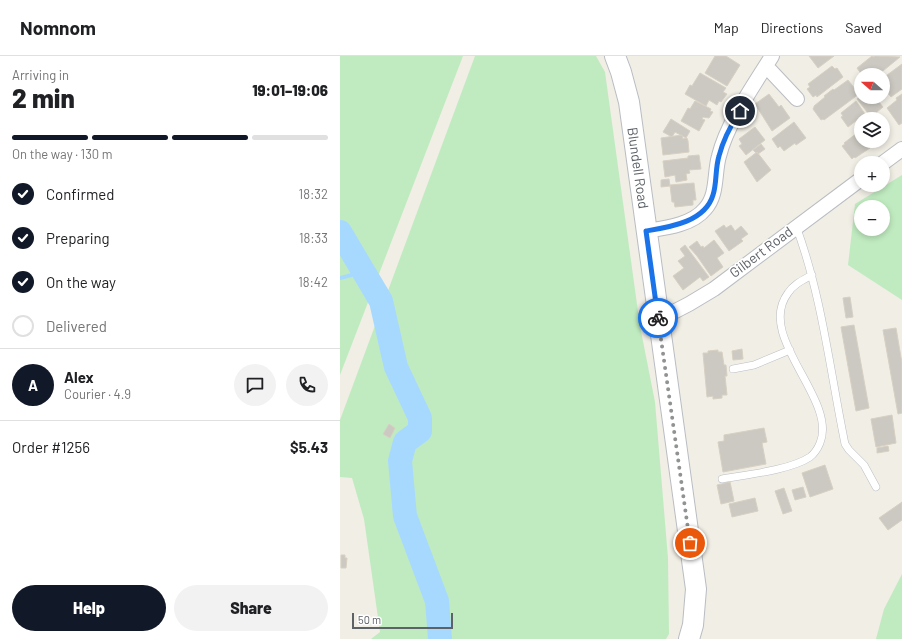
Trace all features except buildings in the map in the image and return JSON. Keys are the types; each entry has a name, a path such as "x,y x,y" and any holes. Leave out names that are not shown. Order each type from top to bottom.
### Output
{"street":[{"name":"Blundell Road","path":"615,56 621,72 628,102 696,590 693,625 689,639"},
{"path":"646,231 670,227 695,217 710,204 719,156 724,142 733,122 769,61 797,99"},
{"path":"890,158 902,149"},
{"name":"Gilbert Road","path":"658,320 714,289 796,226 854,184"}],"lane":[{"path":"796,226 812,275 845,444 864,465 876,487"},
{"path":"722,479 795,464 810,457 817,450 822,438 823,423 809,388 795,363 783,333 781,319 783,304 787,294 794,286 812,275"},
{"path":"733,370 754,365 790,350"}],"green space":[{"path":"340,56 463,56 340,375"},
{"path":"475,56 596,56 605,72 640,326 655,402 668,558 669,634 666,639 371,639 380,632 364,519 352,478 340,477 340,420"},
{"path":"902,175 902,300 848,265 854,213 854,236 890,236 890,200 861,200 874,192 890,192 890,182"},
{"path":"902,574 902,639 876,639 884,609"}],"waterway":[{"path":"340,232 381,301 396,367 420,418 420,431 405,442 400,461 405,516 437,601 440,639"},
{"path":"340,278 363,272"}],"way so far":[{"path":"658,318 690,543"}],"route":[{"path":"658,318 646,231 670,227 695,217 710,204 719,156 733,122 740,111"}]}
